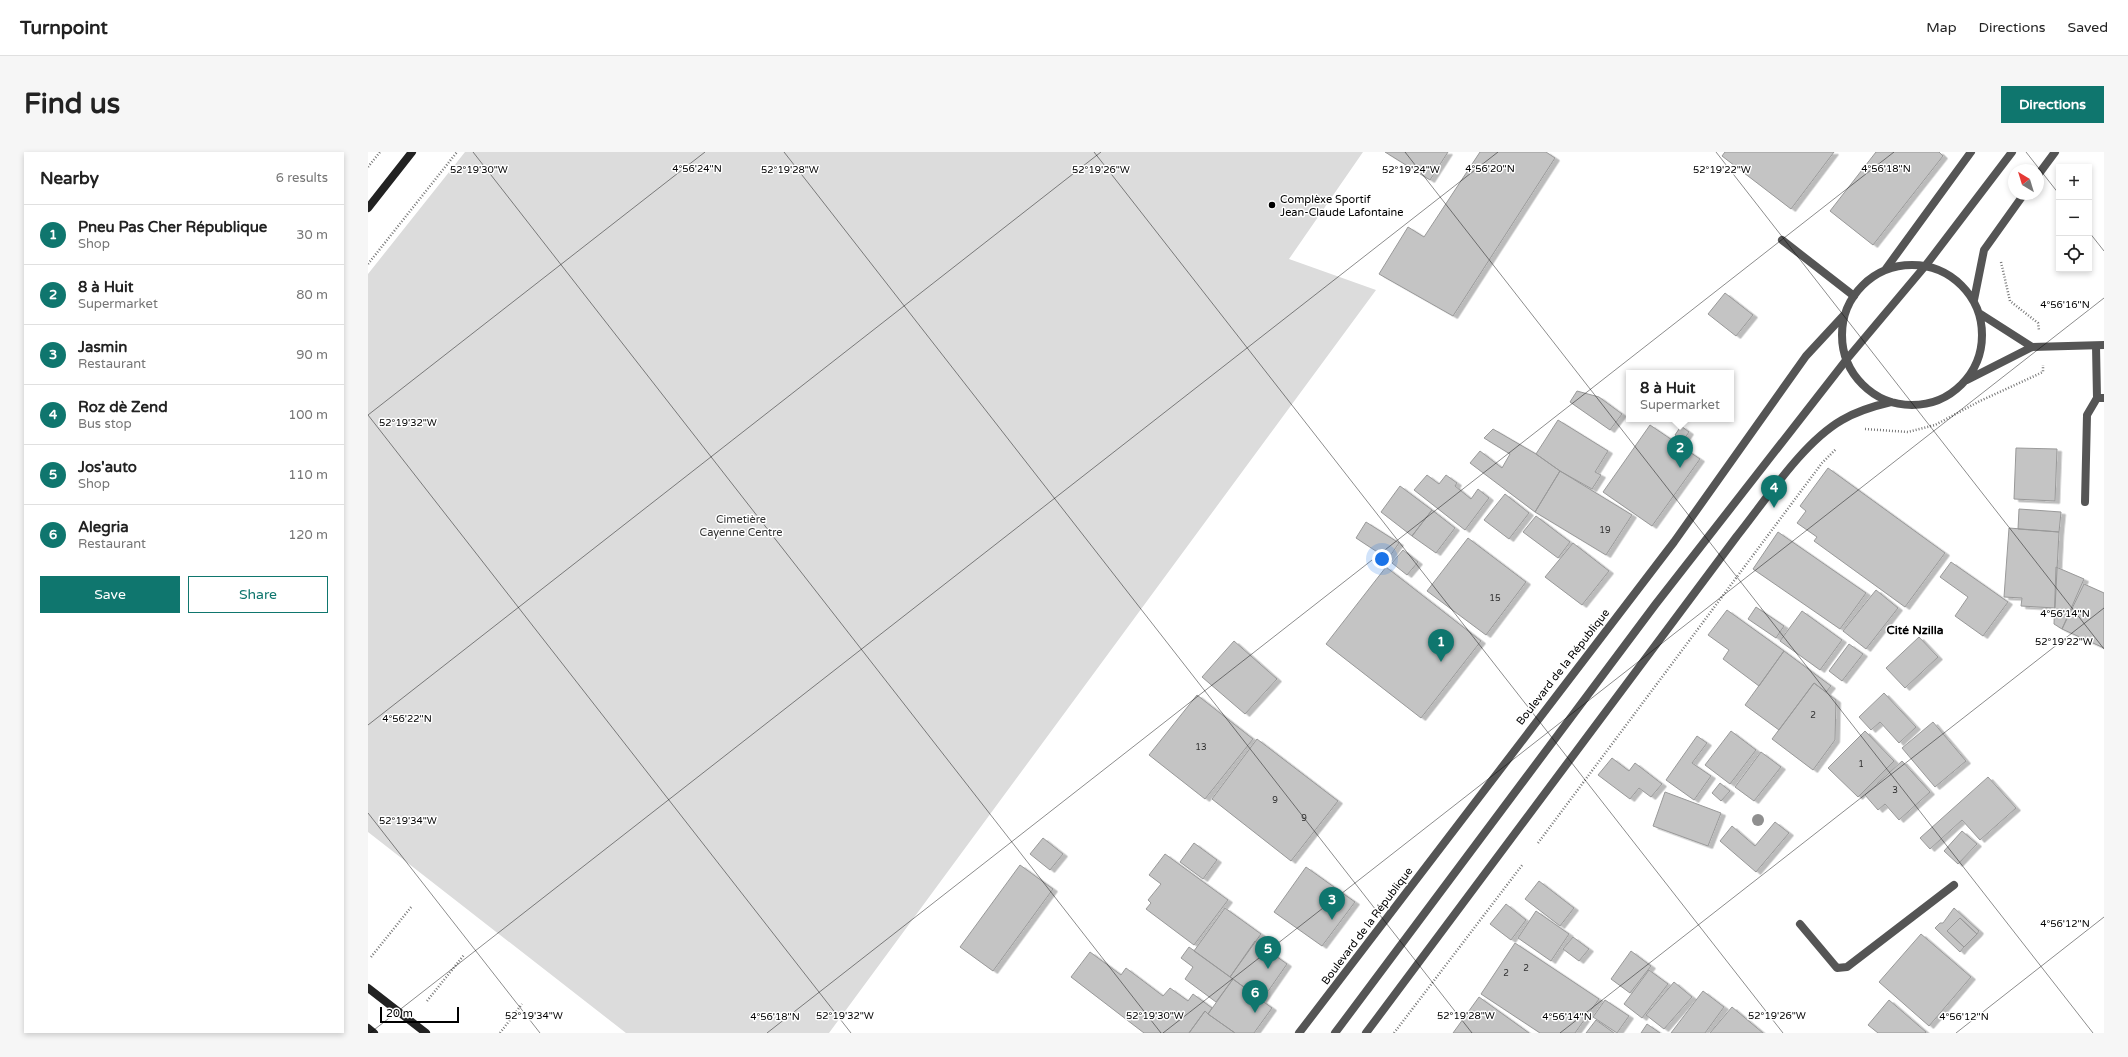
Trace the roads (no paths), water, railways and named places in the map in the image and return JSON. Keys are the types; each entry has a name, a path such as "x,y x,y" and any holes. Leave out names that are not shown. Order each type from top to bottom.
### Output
{"main road":[{"path":"368,208 412,152"},
{"path":"368,988 426,1033"},
{"path":"368,1028 374,1033"}],"street":[{"path":"1885,270 1971,152"},
{"path":"1335,1033 1650,611 1847,359 1926,265 2012,152"},
{"path":"2044,167 2055,152"},
{"path":"1974,300 1984,250 2020,200"},
{"path":"1782,240 1854,296"},
{"path":"1965,381 1973,369 1982,342 1979,313 1974,300 1962,284 1945,272 1926,265 1905,264 1885,270 1868,281 1854,296 1844,315 1842,337 1847,359 1856,377 1871,392 1890,402 1913,405 1925,404 1947,396 1965,381 2032,347 2100,346 2101,398 2087,415 2085,502"},
{"path":"1979,313 2032,347"},
{"name":"Boulevard de la République","path":"1299,1033 1674,542 1806,356 1844,315"},
{"path":"1366,1033 1737,536 1790,469 1823,433 1841,420 1864,409 1890,402"},
{"path":"1800,924 1837,968 1847,967 1954,885"}],"place":[{"name":"Complèxe Sportif Jean-Claude Lafontaine","path":"1272,205"},
{"name":"8 à Huit","path":"1680,468"},
{"name":"Roz dè Zend","path":"1774,508"},
{"name":"Pneu Pas Cher République","path":"1441,662"},
{"name":"Jasmin","path":"1332,920"},
{"name":"Jos'auto","path":"1268,969"},
{"name":"Alegria","path":"1255,1013"}],"district":[{"name":"Cité Nzilla","path":"1915,630"}],"park label":[{"name":"Cimetière Cayenne Centre","path":"741,525"}]}
